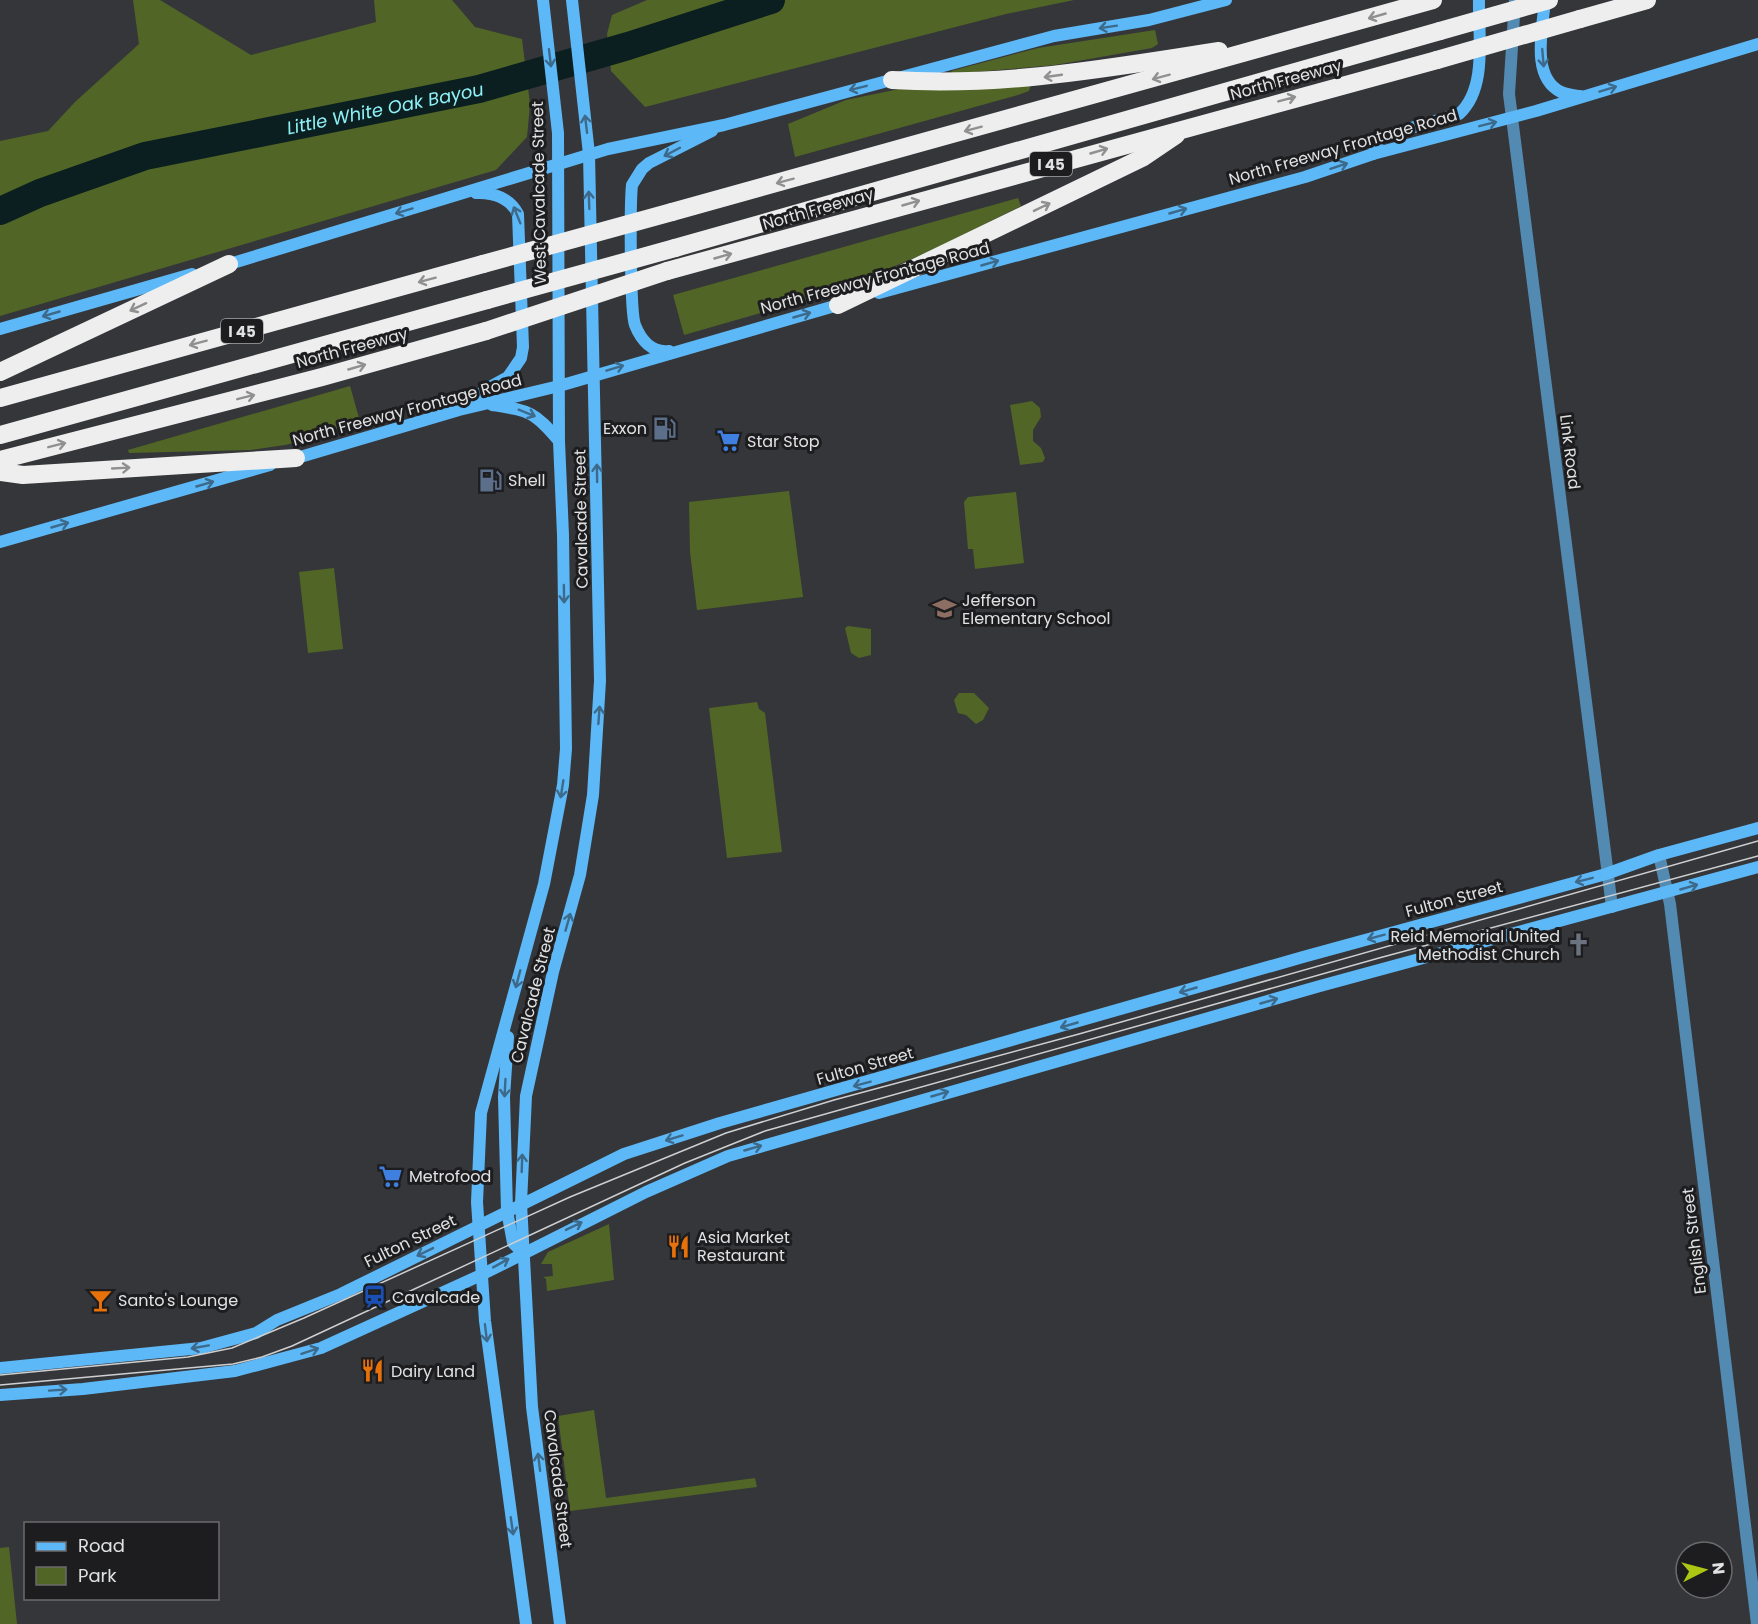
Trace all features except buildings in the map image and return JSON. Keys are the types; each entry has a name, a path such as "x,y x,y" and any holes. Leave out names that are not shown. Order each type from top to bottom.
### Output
{"highway":[{"name":"I 45","path":"0,398 1433,0"},
{"name":"North Freeway","path":"0,435 675,248 1547,0"},
{"name":"North Freeway","path":"0,460 322,377 486,331 667,271 1189,126 1437,60 1647,0"},
{"path":"892,80 949,83 1035,78 1298,39"},
{"path":"838,305 1142,158 1189,126"},
{"path":"0,372 229,264"},
{"path":"0,472 23,475 296,458"}],"main road":[{"name":"West Cavalcade Street","path":"543,0 555,97 559,386"},
{"path":"572,0 589,154 594,375"},
{"path":"0,328 229,264 589,154 724,125 1054,36 1149,20 1226,0"},
{"path":"1373,154 1380,137 1460,114 1468,105 1478,78 1479,0"},
{"path":"1547,0 1541,62 1550,84 1562,92 1583,97"},
{"name":"North Freeway Frontage Road","path":"0,542 459,410 559,386 838,305 1305,177 1373,154 1583,97 1758,44"},
{"path":"682,350 662,352 651,347 640,336 635,324 632,185 642,169 649,163 724,125"},
{"path":"459,410 488,388 508,377 516,369 523,347 518,214 501,196 487,192 460,194"},
{"name":"Cavalcade Street","path":"560,1624 532,1407 521,1203 526,1096 553,972 580,875 593,795 600,681 594,375"},
{"name":"Cavalcade Street","path":"526,1624 494,1400 477,1226 482,1113 544,884 563,785 566,749 564,548 559,386"},
{"path":"485,404 523,410 539,418 559,441"},
{"name":"Fulton Street","path":"0,1368 201,1348 256,1333 624,1154 720,1123 1303,957 1606,874 1659,855 1758,828"},
{"path":"0,1395 83,1389 254,1367 321,1348 481,1275 522,1252 728,1156 1320,986 1758,867"},
{"path":"510,1009 504,1097 507,1211 513,1243 522,1252"}],"street":[{"name":"Link Road","path":"1515,0 1509,94 1606,874 1612,907"},
{"name":"English Street","path":"1659,855 1668,893 1757,1624"}],"green space":[{"path":"133,0 160,0 251,55 376,22 374,0 452,0 475,27 522,39 530,104 527,137 496,170 0,316 0,141 48,131 75,102 139,44"},
{"path":"647,0 1074,0 1006,14 645,107 611,71 607,34 612,15"},
{"path":"1155,30 1158,44 1152,48 1055,65 953,74 951,71 1038,48"},
{"path":"1031,84 1029,91 1018,95 795,157 788,124 846,100 904,88"},
{"path":"1018,198 1021,206 930,251 837,291 684,335 673,295"},
{"path":"350,386 359,418 320,437 251,450 129,453 128,450"},
{"path":"1032,401 1040,408 1041,417 1033,430 1033,441 1041,448 1045,458 1043,462 1020,465 1010,405"},
{"path":"789,491 803,597 697,610 690,552 689,502"},
{"path":"1016,492 1024,563 975,569 973,549 968,549 964,502 968,497"},
{"path":"334,568 343,649 308,653 299,572"},
{"path":"848,626 871,629 871,655 859,658 851,653 845,628"},
{"path":"959,693 974,693 989,708 983,720 976,724 966,715 958,713 954,700"},
{"path":"757,702 759,709 765,713 782,852 727,858 709,708"},
{"path":"609,1224 614,1280 547,1291 546,1279 543,1277 553,1276 552,1264 541,1264 548,1252"},
{"path":"594,1410 606,1498 755,1478 757,1487 570,1511 558,1416"},
{"path":"9,1547 17,1624 0,1624 0,1548"}],"waterway":[{"name":"Little White Oak Bayou","path":"0,211 40,193 145,156 479,89 628,46 771,0"}],"tram line":[{"path":"0,1375 188,1357 232,1348 304,1318 570,1197 726,1133 834,1100 1079,1034 1758,841"},
{"path":"0,1385 233,1364 262,1357 292,1346 685,1163 765,1131 1379,958 1758,856"}],"place":[{"name":"Exxon","path":"665,428"},
{"name":"Star Stop","path":"729,441"},
{"name":"Shell","path":"490,480"},
{"name":"Jefferson Elementary School","path":"944,609"},
{"name":"Reid Memorial United Methodist Church","path":"1578,945"},
{"name":"Metrofood","path":"391,1176"},
{"name":"Asia Market Restaurant","path":"679,1246"},
{"name":"Cavalcade","path":"374,1297"},
{"name":"Santo's Lounge","path":"100,1300"},
{"name":"Dairy Land","path":"373,1371"}]}
